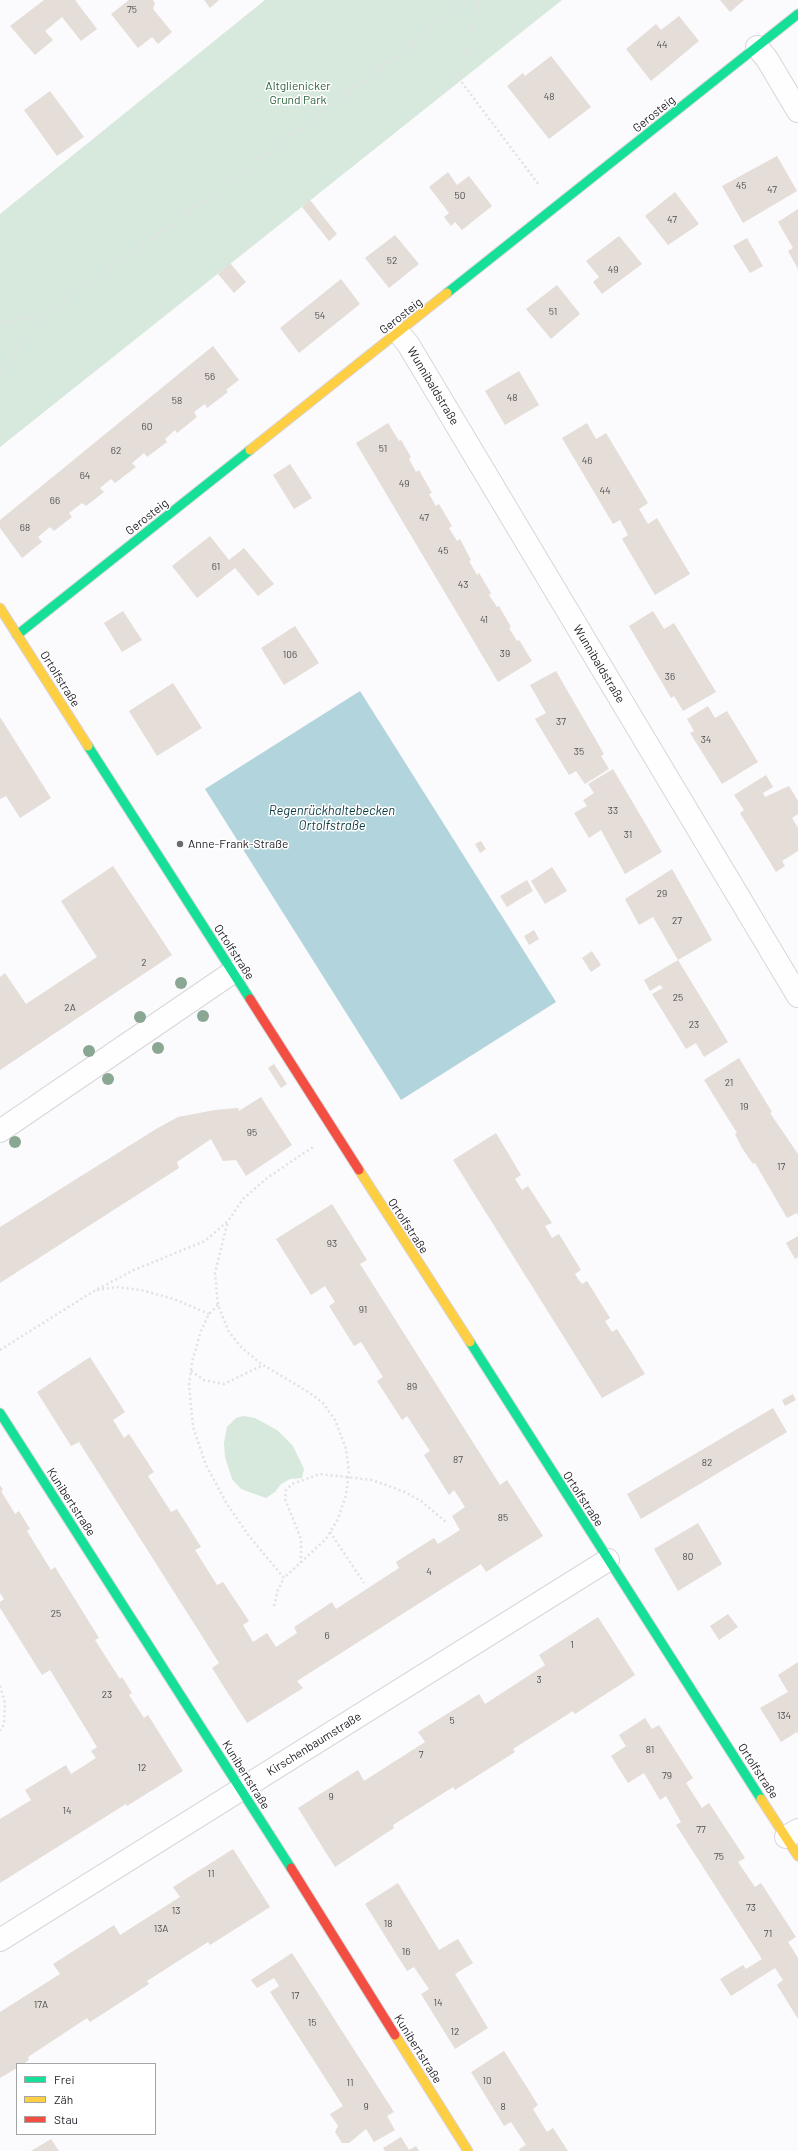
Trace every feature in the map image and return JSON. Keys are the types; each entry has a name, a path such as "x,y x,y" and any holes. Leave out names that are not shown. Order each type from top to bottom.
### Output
{"street":[{"name":"Gerosteig","path":"17,635 399,333 798,14"},
{"path":"757,47 767,59 798,111"},
{"name":"Wunnibaldstraße","path":"399,333 412,350 798,996"},
{"name":"Ortolfstraße","path":"0,608 608,1560 792,1834 798,1856"},
{"path":"0,1131 233,972"},
{"name":"Kunibertstraße","path":"0,1413 241,1789 468,2151"},
{"name":"Kirschenbaumstraße","path":"0,1940 608,1560"}],"path":[{"path":"0,376 44,314 215,193 420,38 465,0"},
{"path":"479,0 460,80 539,186"},
{"path":"0,324 44,314"},
{"path":"0,1350 94,1291 134,1270 205,1242 228,1221 244,1199 267,1178 313,1146"},
{"path":"228,1221 215,1273 218,1305 229,1332 241,1347 263,1365 310,1393 323,1403 335,1420 346,1449 348,1477 346,1495 338,1519 326,1539 284,1578 278,1590 274,1606"},
{"path":"94,1291 116,1287 141,1290 174,1299 209,1314"},
{"path":"218,1305 209,1314 201,1331 191,1371 189,1385 192,1427 206,1465 227,1504 249,1536 284,1578"},
{"path":"191,1371 204,1380 224,1384 263,1365"},
{"path":"301,1563 301,1539 285,1499 286,1490 292,1484 320,1474 372,1480 405,1492 421,1501 446,1522"},
{"path":"330,1532 364,1583"},
{"path":"0,1686 5,1703 4,1724 0,1731"}],"green space":[{"name":"Altglienicker Grund Park","path":"265,0 562,0 0,447 0,214"},
{"path":"243,1416 255,1418 277,1430 293,1446 304,1469 302,1478 290,1479 281,1484 275,1492 266,1498 241,1489 232,1479 225,1457 224,1443 227,1427 236,1418"}],"water":[{"name":"Regenrückhaltebecken Ortolfstraße","path":"360,691 556,1002 401,1100 205,789"}],"building":[{"path":"44,0 75,0 97,29 81,41 62,17 45,31 53,40 35,55 10,26"},
{"path":"129,0 153,0 155,3 153,9 172,32 158,44 152,37 138,48 111,14"},
{"path":"204,0 219,0 210,8"},
{"path":"720,0 744,0 730,12"},
{"path":"679,16 699,41 651,81 626,49 656,24 661,30"},
{"path":"551,56 591,107 549,139 507,86 523,73 525,76"},
{"path":"50,91 84,137 57,156 24,110"},
{"path":"777,156 797,191 743,223 722,186"},
{"path":"448,172 457,185 469,176 492,206 462,230 455,222 451,226 444,217 449,213 429,187"},
{"path":"675,192 699,224 668,245 645,216"},
{"path":"310,200 337,234 329,241 302,207"},
{"path":"798,209 798,269 788,251 793,248 778,222"},
{"path":"395,235 419,264 389,288 365,258"},
{"path":"619,236 642,264 602,294 593,282 599,277 586,261"},
{"path":"747,238 763,266 750,273 733,246"},
{"path":"230,263 246,282 234,293 218,274"},
{"path":"341,279 360,304 299,353 280,328"},
{"path":"557,285 580,314 551,339 526,309"},
{"path":"213,346 239,380 226,390 228,392 207,408 205,404 194,412 197,417 177,433 175,430 165,439 167,442 147,457 144,453 132,463 136,467 115,483 111,479 100,488 104,492 86,506 82,503 69,513 72,517 54,531 50,527 38,537 42,542 22,558 0,528 0,520"},
{"path":"519,371 539,405 505,425 485,391"},
{"path":"388,423 399,441 401,440 411,457 409,459 416,472 419,470 432,493 429,494 436,506 439,504 452,526 449,528 457,541 460,539 471,560 469,561 477,575 479,573 491,593 489,595 497,607 499,606 511,627 509,628 517,641 519,640 532,661 498,682 356,443"},
{"path":"587,423 596,439 606,433 648,503 639,509 648,524 657,518 690,574 655,595 622,539 628,535 620,520 613,524 562,438"},
{"path":"290,464 312,498 294,509 273,475"},
{"path":"210,536 229,560 244,548 274,584 258,596 235,568 197,598 172,566"},
{"path":"123,611 142,640 122,652 104,623"},
{"path":"653,611 664,629 674,623 716,692 683,711 674,696 671,698 629,626"},
{"path":"295,626 319,663 284,685 261,648"},
{"path":"556,671 604,754 601,756 609,769 585,784 576,771 569,775 535,719 546,713 530,685"},
{"path":"173,683 202,728 157,756 129,711"},
{"path":"708,706 715,718 727,711 758,762 722,784 690,733 694,731 687,719"},
{"path":"0,717 51,798 20,818 6,796 0,799"},
{"path":"613,769 662,852 625,874 601,830 589,838 574,813 587,806 583,800 594,793 588,784"},
{"path":"766,775 773,787 763,793 765,797 789,786 798,801 798,814 792,818 798,828 798,851 782,861 785,866 776,872 740,813 744,810 734,795"},
{"path":"481,841 486,849 480,853 475,844"},
{"path":"113,866 172,955 0,1070 0,977 5,973 26,1004 97,957 61,901"},
{"path":"552,867 567,891 545,904 531,881"},
{"path":"672,869 712,940 678,960 653,917 639,925 625,899"},
{"path":"527,880 533,891 507,907 500,896"},
{"path":"534,930 539,939 529,945 524,936"},
{"path":"592,951 601,965 591,972 582,958"},
{"path":"678,960 728,1042 704,1057 696,1043 686,1049 652,994 663,988 660,985 650,991 644,980"},
{"path":"739,1058 772,1112 770,1113 798,1154 798,1215 797,1213 787,1218 755,1163 753,1164 742,1148 735,1134 737,1133 704,1080"},
{"path":"274,1064 287,1084 281,1088 268,1068"},
{"path":"261,1097 292,1145 246,1176 236,1160 223,1161 211,1139 177,1162 179,1168 0,1283 0,1227 156,1129 178,1117 215,1110 238,1108 239,1111"},
{"path":"496,1133 521,1175 515,1179 522,1190 528,1186 552,1223 545,1226 552,1238 559,1234 581,1270 575,1274 578,1279 582,1284 587,1281 610,1318 605,1321 612,1332 617,1329 645,1374 602,1398 453,1160"},
{"path":"332,1204 367,1260 360,1264 500,1485 507,1480 543,1536 486,1572 481,1564 297,1681 303,1688 247,1723 212,1668 219,1663 79,1442 71,1446 37,1392 90,1357 125,1412 113,1420 124,1438 129,1434 154,1472 148,1476 171,1512 177,1509 201,1547 195,1550 217,1585 223,1582 249,1621 243,1625 253,1642 267,1633 276,1647 297,1633 294,1627 332,1602 336,1609 399,1568 396,1562 434,1538 438,1544 460,1530 452,1516 465,1507 454,1490 449,1495 424,1455 430,1451 407,1416 402,1420 377,1381 383,1377 361,1342 354,1346 329,1306 335,1302 325,1286 311,1295 276,1239"},
{"path":"798,1236 798,1257 795,1259 786,1243"},
{"path":"793,1394 796,1400 785,1406 782,1400"},
{"path":"773,1408 787,1432 641,1519 627,1494"},
{"path":"0,1485 3,1490 1,1491 15,1514 19,1511 30,1529 27,1531 51,1570 55,1567 99,1638 95,1640 120,1679 122,1677 132,1693 129,1695 144,1718 148,1715 183,1771 127,1806 126,1804 0,1883 0,1819 31,1800 25,1790 66,1765 71,1774 96,1758 91,1751 97,1747 50,1670 42,1675 0,1608 0,1602 4,1599 0,1593"},
{"path":"698,1523 722,1564 678,1591 654,1549"},
{"path":"728,1614 738,1627 719,1640 710,1626"},
{"path":"598,1617 635,1675 575,1714 573,1711 513,1749 515,1752 455,1790 453,1787 393,1825 394,1828 335,1867 298,1808 358,1770 364,1781 425,1742 418,1732 479,1694 485,1704 545,1665 539,1655"},
{"path":"798,1662 798,1734 797,1732 781,1742 760,1708 788,1692 778,1675"},
{"path":"645,1718 652,1729 659,1725 693,1778 686,1783 702,1808 709,1803 745,1858 738,1862 755,1887 761,1883 796,1937 788,1942 798,1958 798,2019 777,1985 783,1980 775,1968 731,1996 720,1979 743,1965 746,1969 762,1959 676,1825 681,1822 666,1796 660,1800 644,1773 628,1783 611,1756 626,1746 619,1735"},
{"path":"233,1849 270,1907 210,1945 208,1942 147,1981 149,1984 90,2022 87,2018 28,2057 29,2060 24,2063 16,2063 16,2069 0,2078 0,2012 60,1974 53,1964 114,1925 120,1935 180,1897 173,1887"},
{"path":"398,1883 439,1950 458,1939 473,1963 455,1974 488,2028 455,2049 421,1994 429,1989 414,1967 407,1971 365,1904"},
{"path":"292,1953 394,2112 387,2116 395,2130 374,2142 366,2129 349,2143 342,2143 335,2132 338,2126 330,2114 343,2106 270,1992 279,1986 274,1978 257,1988 251,1980"},
{"path":"504,2051 538,2105 533,2109 547,2132 553,2128 568,2151 520,2151 519,2149 526,2145 511,2122 504,2126 471,2072"},
{"path":"401,2137 409,2150 416,2146 419,2151 385,2151 383,2148"},
{"path":"51,2139 59,2151 31,2151"}],"traffic: fast":[{"path":"447,293 798,14"},
{"path":"17,635 250,450"},
{"path":"88,746 250,999"},
{"path":"470,1342 761,1799"},
{"path":"0,1413 291,1868"}],"traffic: slow":[{"path":"250,450 447,293"},
{"path":"0,608 88,746"},
{"path":"359,1170 470,1342"},
{"path":"761,1799 798,1856"},
{"path":"395,2035 468,2151"}],"traffic: jam":[{"path":"250,999 359,1170"},
{"path":"291,1868 395,2035"}],"place":[{"name":"Anne-Frank-Straße","path":"180,844"}]}
